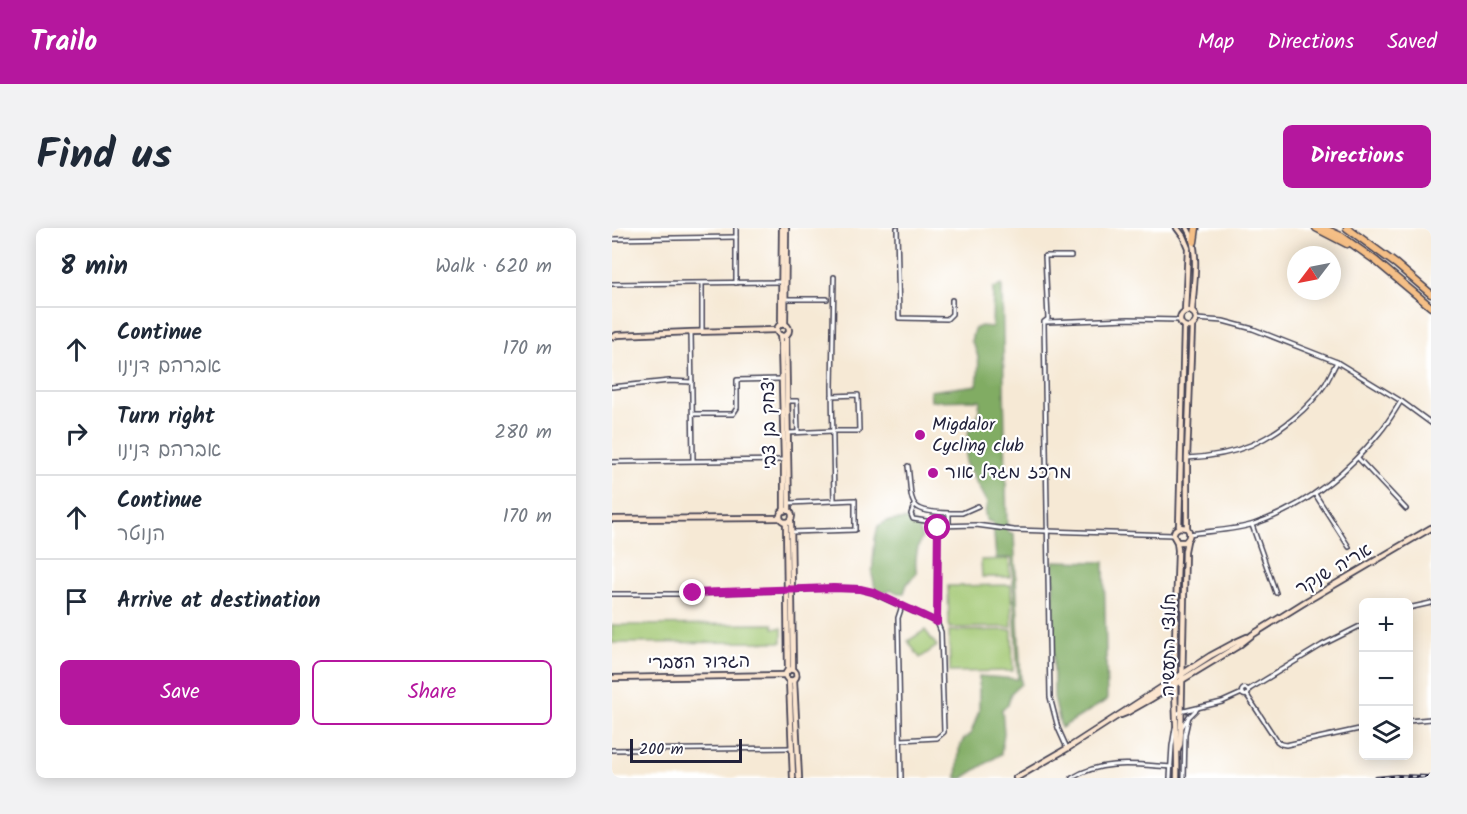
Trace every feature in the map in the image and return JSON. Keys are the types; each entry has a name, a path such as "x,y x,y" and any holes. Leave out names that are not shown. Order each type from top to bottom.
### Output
{"highway":[{"path":"1194,242 1196,228"},
{"path":"1316,228 1364,252"},
{"path":"1323,228 1341,236 1364,252 1431,307"},
{"path":"1347,228 1396,264 1431,294"}],"street":[{"path":"736,228 736,283"},
{"path":"783,228 781,282 783,325"},
{"path":"781,334 785,299 783,228"},
{"path":"897,228 899,318 947,319 952,314 952,300"},
{"path":"1177,228 1188,248 1185,311 1179,320"},
{"path":"1186,228 1194,242 1192,312 1196,319 1192,327 1187,458 1187,528 1190,534 1252,525 1283,512 1315,494 1358,458 1381,431 1401,401"},
{"path":"612,239 736,237"},
{"path":"1068,748 1058,729 1050,697 1044,322 1048,319 1045,256 1071,256"},
{"path":"834,278 832,396 834,500"},
{"path":"612,284 781,282"},
{"path":"702,284 702,331"},
{"path":"785,299 827,299"},
{"path":"1185,311 1192,312"},
{"path":"1196,319 1223,321 1253,329 1336,362 1401,401 1431,423"},
{"path":"1044,322 1179,320"},
{"path":"1173,535 1179,527 1184,327 1179,320"},
{"path":"614,336 702,331 781,334 789,331 788,327 783,325"},
{"path":"1184,327 1192,327"},
{"path":"691,332 693,460"},
{"name":"יצחק בן צבי","path":"781,334 787,511"},
{"name":"יצחק בן צבי","path":"781,334 787,401 789,502 787,511"},
{"path":"1180,452 1187,458 1252,445 1294,418 1313,400 1327,382 1336,362"},
{"path":"692,414 733,414 737,408 737,380 782,379"},
{"path":"612,387 669,381 692,382"},
{"path":"788,433 859,431 858,395 832,396"},
{"path":"787,401 797,400 798,432"},
{"path":"1358,458 1406,509"},
{"path":"612,462 784,460"},
{"path":"908,466 911,499 918,508 935,513 962,513 978,506"},
{"path":"1315,494 1349,547"},
{"path":"789,502 855,500 855,530 791,532"},
{"path":"914,505 911,513 913,519 932,522 938,526 976,525 1014,530 1173,535"},
{"path":"780,518 781,513 787,511 793,515 788,521 793,778"},
{"path":"949,513 949,525"},
{"path":"612,519 780,518 788,521"},
{"path":"788,521 791,532 789,590"},
{"path":"1252,525 1276,593"},
{"path":"901,740 937,738 944,732 941,632 937,622 938,526"},
{"path":"1179,527 1187,528"},
{"name":"אריה שנקר","path":"1183,676 1193,673 1305,602 1431,528"},
{"name":"חלוצי התעשיה","path":"1178,750 1182,711 1185,551 1190,534"},
{"path":"1173,535 1177,542 1187,541"},
{"name":"חלוצי התעשיה","path":"1177,542 1175,668 1177,778"},
{"path":"612,594 860,589 873,592 937,622"},
{"path":"1413,607 1431,603"},
{"path":"902,606 898,618 902,778"},
{"path":"1175,716 1182,711 1222,702 1242,693 1244,689 1248,690 1322,645 1359,626"},
{"name":"אריה שנקר","path":"1016,778 1068,748 1236,642 1252,635"},
{"path":"1175,668 1161,690 1170,692 1175,698"},
{"path":"1182,700 1193,673"},
{"path":"790,675 799,778"},
{"name":"הגדוד העברי","path":"612,678 790,675"},
{"path":"1247,695 1248,690"},
{"path":"1242,693 1244,696 1247,695 1281,744 1286,745 1359,729"},
{"path":"1181,730 1189,716 1198,708"},
{"path":"1184,778 1185,734 1189,716"},
{"path":"1413,721 1431,719"},
{"path":"1170,778 1175,727"},
{"path":"612,750 791,748"},
{"path":"1072,778 1087,770 1110,765 1171,767"}],"green space":[{"path":"1002,285 1007,531 1014,534 1021,684 1011,693 1008,705 1002,709 1004,733 1001,754 963,778 957,778 959,750 963,740 971,733 979,711 979,676 1018,679 1012,558 996,558 993,523 986,520 987,503 965,462 968,432 977,425 980,400 931,401 930,391 977,385 978,357 971,341 974,329 981,326 992,327 993,288"},
{"path":"910,519 919,529 922,538 916,555 917,573 907,584 904,593 892,590 877,593 872,575 878,526 887,521"},
{"path":"1009,559 1010,577 982,577 981,560"},
{"path":"1053,561 1104,562 1107,700 1061,728 1054,697"},
{"path":"1011,585 1012,627 949,628 948,586"},
{"path":"773,624 774,628 782,628 782,642 612,643 612,625"},
{"path":"925,630 937,646 920,658 908,641"},
{"path":"1012,630 1013,671 950,672 949,631"}],"railway":[{"path":"1375,778 1431,777"}],"place":[{"name":"Migdalor Cycling club","path":"920,435"},
{"name":"מרכז מגדל אור","path":"933,473"}],"route":[{"path":"693,593 860,589 873,592 937,622 938,528"}]}
